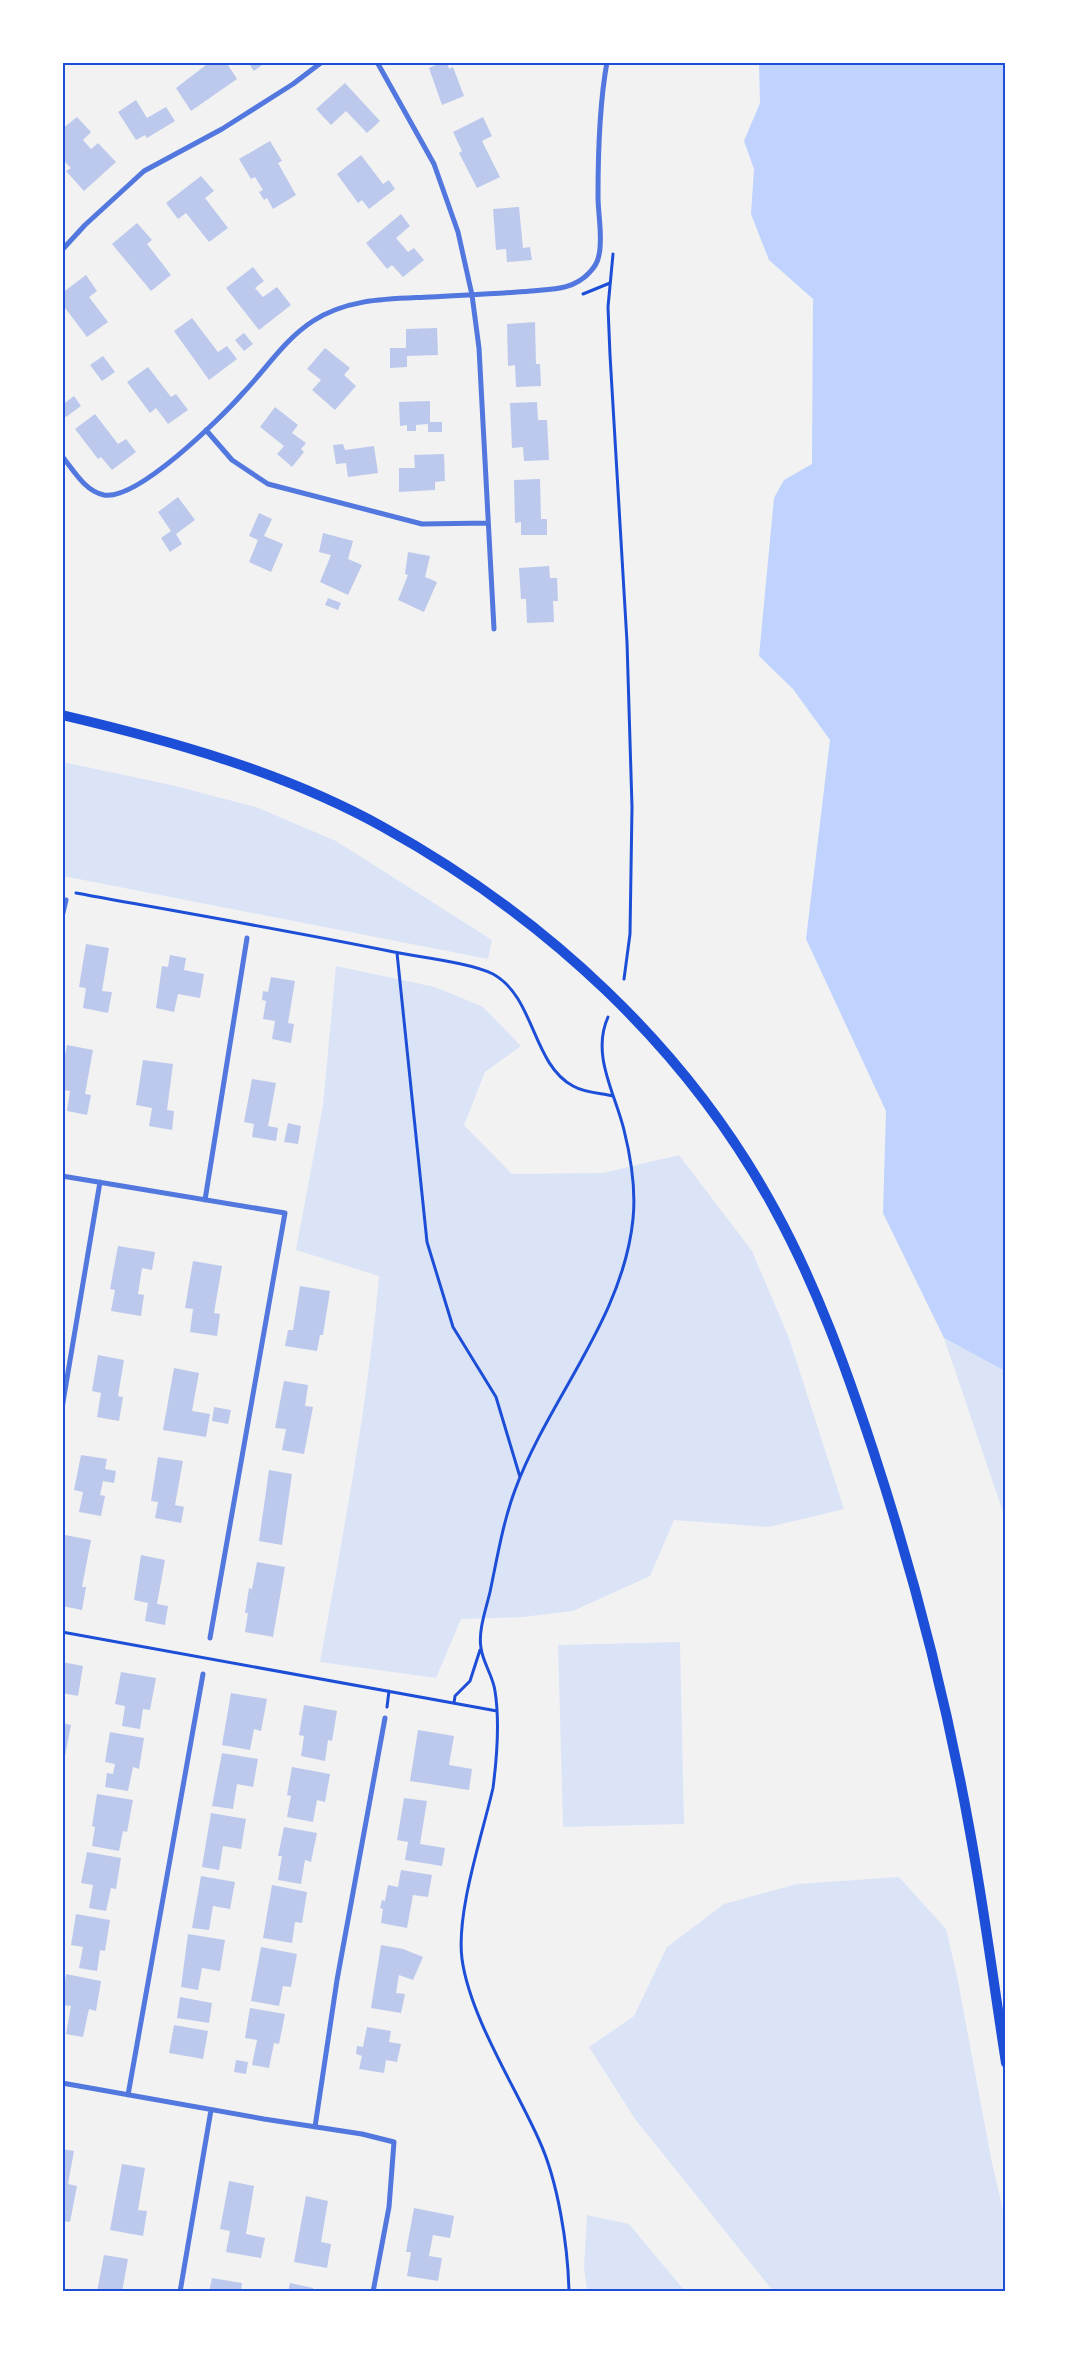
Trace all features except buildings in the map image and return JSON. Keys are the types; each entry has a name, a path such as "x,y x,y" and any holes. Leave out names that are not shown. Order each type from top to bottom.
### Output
{"main road":[{"path":"62,715 146,735 255,770 330,801 381,826 433,856 478,885 546,936 591,976 655,1041 719,1121 774,1207 823,1311 853,1387 895,1517 932,1652 970,1833 1006,2062"}],"street":[{"path":"62,250 85,225 144,171 222,129 294,84 322,62"},
{"path":"377,62 434,164 458,232 472,295 479,348 494,629"},
{"path":"62,456 83,483 92,491 104,495 122,494 153,475 206,430 242,394 296,334 322,315 340,307 368,301 565,287 581,280 595,265 599,248 600,124 607,62"},
{"path":"206,430 232,460 268,484 422,524 488,524"},
{"path":"62,917 66,900"},
{"path":"205,1200 248,938"},
{"path":"62,1176 285,1213 210,1638"},
{"path":"62,1408 100,1182"},
{"path":"128,2095 203,1674"},
{"path":"315,2127 337,1980 385,1718"},
{"path":"62,2083 362,2134 394,2142 389,2208 373,2292"},
{"path":"180,2292 212,2110"}],"path":[{"path":"612,246 608,307 626,642 632,807 630,934 624,979"},
{"path":"67,892 397,953 474,968 492,974 508,986 520,1002 536,1036 558,1075 583,1091 613,1096"},
{"path":"397,953 427,1242 453,1327 496,1397 520,1478"},
{"path":"454,1703 455,1696 472,1677 480,1648 482,1626 502,1537 520,1478 596,1332 620,1279 627,1253 633,1218 633,1184 624,1130 600,1044 608,1017"},
{"path":"62,1632 497,1711"},
{"path":"203,1674 210,1638"},
{"path":"480,1648 495,1690 497,1711 496,1766 493,1788 463,1922 462,1957 465,1975 477,2010 540,2142 556,2197 565,2238 569,2292"},
{"path":"385,1718 389,1691"}],"shaded area":[{"path":"63,762 171,785 256,807 336,841 492,940 488,959 63,876"},
{"path":"336,966 435,987 483,1007 521,1046 485,1072 464,1125 512,1174 603,1173 679,1155 752,1251 789,1338 844,1509 769,1527 674,1520 650,1576 573,1611 523,1617 461,1619 436,1678 320,1662 362,1421 379,1276 296,1250 323,1105"},
{"path":"944,1338 1005,1371 1005,1518"},
{"path":"680,1642 684,1824 563,1827 558,1645"},
{"path":"899,1877 946,1929 957,1976 991,2158 1005,2219 1005,2291 773,2291 635,2119 589,2047 634,2016 667,1947 724,1904 797,1884"},
{"path":"587,2215 629,2224 685,2291 587,2291 584,2267"}],"water":[{"path":"759,63 1005,63 1005,1371 944,1338 883,1213 886,1111 806,939 830,740 793,689 759,656 774,498 784,480 812,464 813,299 769,260 751,214 754,169 744,141 760,103"}]}
